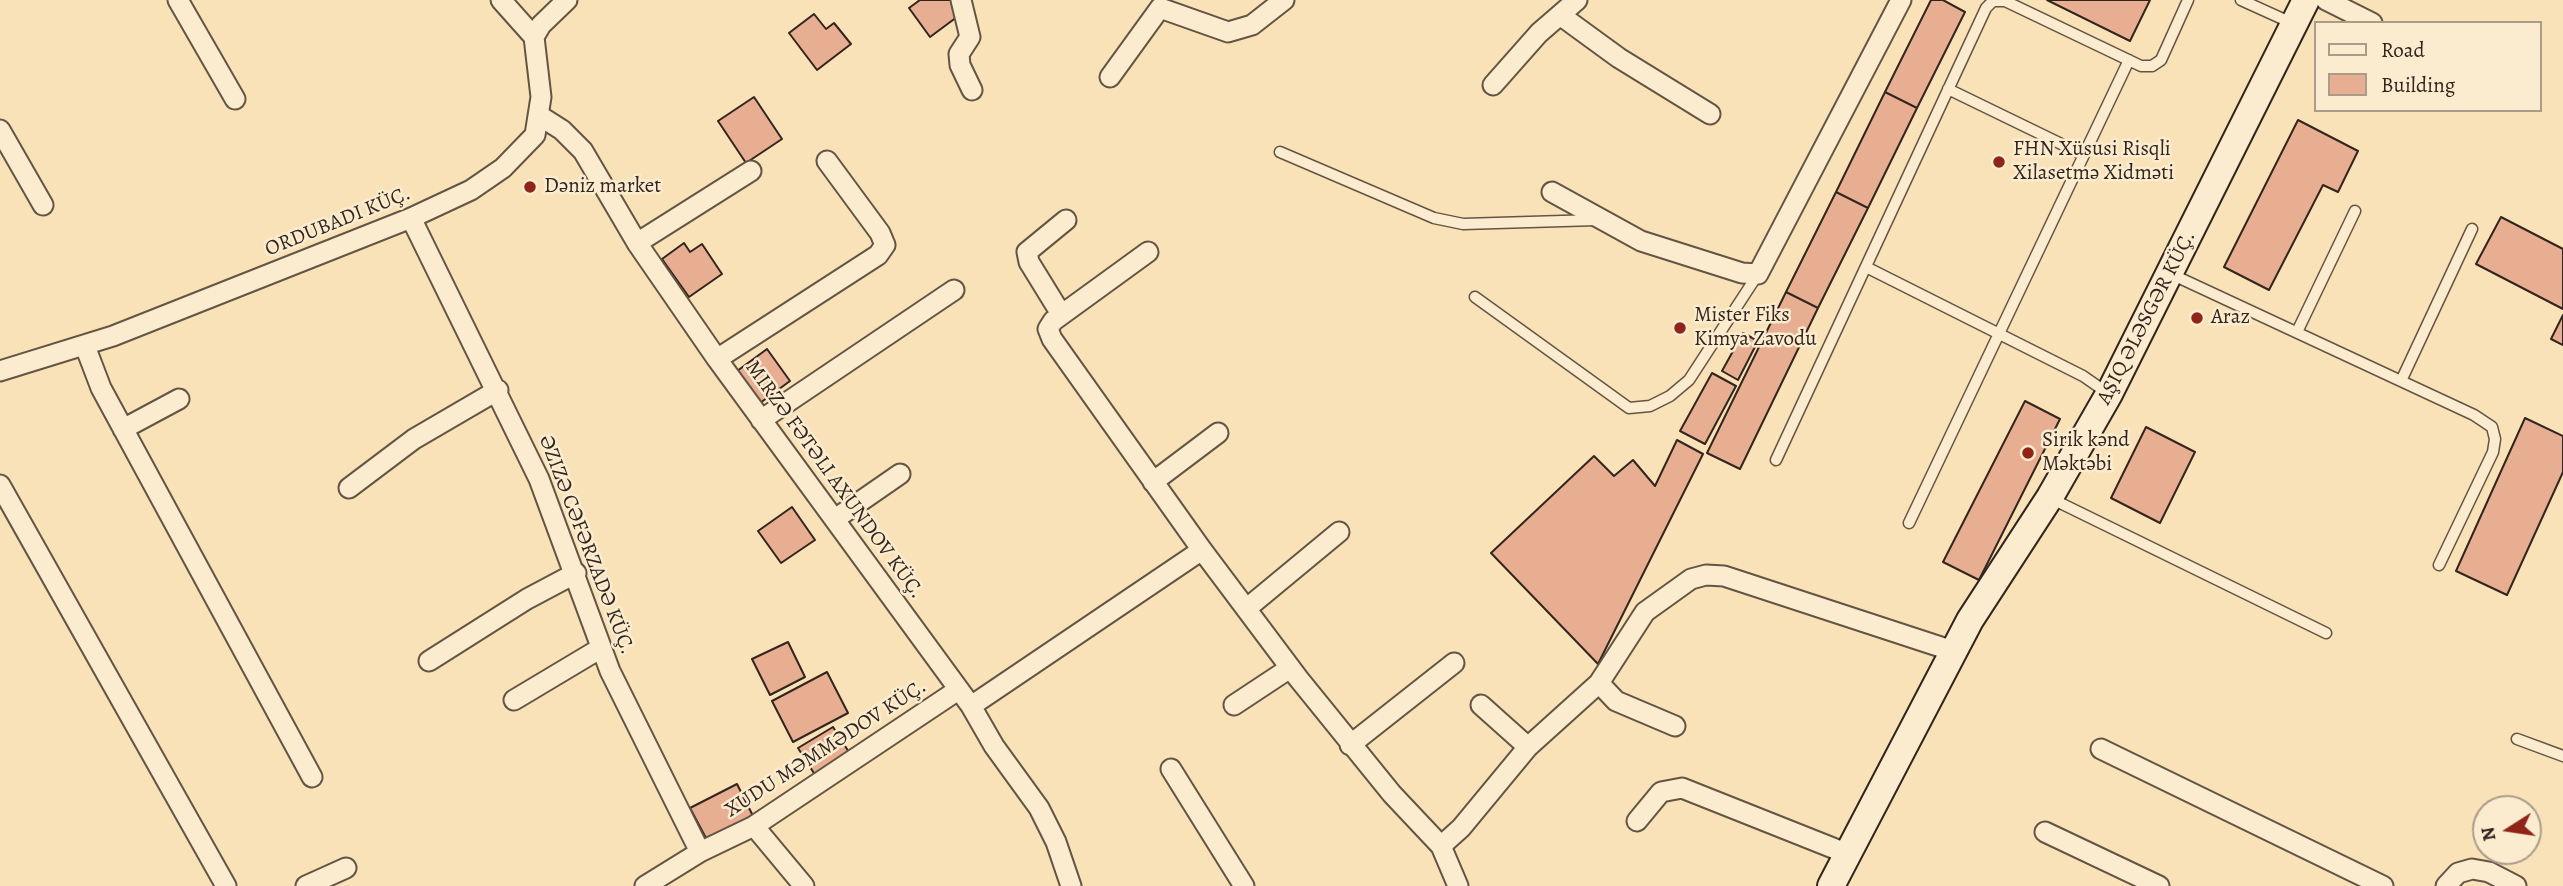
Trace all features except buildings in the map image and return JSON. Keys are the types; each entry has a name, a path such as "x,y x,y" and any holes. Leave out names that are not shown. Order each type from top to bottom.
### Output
{"street":[{"path":"178,0 235,99"},
{"path":"501,0 534,37"},
{"path":"540,116 534,37 541,25 567,0"},
{"path":"961,0 970,37 959,54 960,65 972,90"},
{"path":"1110,77 1160,8 1228,32 1252,25 1284,0"},
{"path":"1493,85 1539,33 1577,0"},
{"path":"1552,192 1659,248 1742,273 1758,274 1901,0"},
{"path":"1831,886 1954,651 1986,595 2050,498 2109,394 2306,0"},
{"path":"2326,0 2368,21"},
{"path":"1560,15 1619,58 1710,114"},
{"name":"ORDUBADI KÜÇ.","path":"0,371 85,346 411,218 471,190 503,168 535,135 540,116"},
{"name":"MIRZƏ FƏTƏLI AXUNDOV KÜÇ.","path":"540,116 562,130 583,151 637,243 717,359 971,706 994,746 1040,808 1056,842 1070,886"},
{"path":"0,130 43,205"},
{"path":"717,359 878,255 885,246 880,233 827,161"},
{"path":"637,243 751,170"},
{"name":"ƏZIZƏ CƏFƏRZADƏ KÜÇ.","path":"411,218 461,324 498,390 553,510 601,648 700,852"},
{"path":"1061,314 1029,262 1027,252 1066,220"},
{"path":"1148,252 1061,314 1048,329 1052,339 1202,550 1290,668 1350,745 1441,846 1458,886"},
{"path":"761,420 954,290"},
{"path":"85,346 91,365 123,429 312,777"},
{"path":"349,488 414,439 498,390"},
{"path":"123,429 179,398"},
{"path":"1153,482 1218,433"},
{"path":"835,519 900,474"},
{"path":"0,485 226,886"},
{"path":"1246,609 1339,532"},
{"path":"971,706 1202,550"},
{"path":"429,660 527,599 576,573"},
{"path":"1441,846 1461,828 1528,747 1599,683 1645,612 1691,579 1706,575 1724,576 1954,651"},
{"path":"514,701 601,648"},
{"path":"1350,745 1454,663"},
{"path":"1234,705 1290,668"},
{"path":"1599,683 1616,701 1675,726"},
{"name":"XUDU MƏMMƏDOV KÜÇ.","path":"653,884 700,852 754,826 958,690"},
{"path":"1481,705 1528,747"},
{"path":"2101,749 2382,886"},
{"path":"1171,769 1244,886"},
{"path":"1637,821 1661,792 1682,788 1848,854"},
{"path":"754,826 804,886"},
{"path":"2045,832 2159,886"},
{"path":"306,886 346,868"},
{"path":"2446,886 2458,873 2472,869 2489,872 2516,886"}],"lane":[{"path":"1776,460 1948,89 1993,1 2006,1 2141,66 2152,65 2161,60 2188,0"},
{"path":"2241,0 2294,25"},
{"path":"1909,523 2129,60"},
{"path":"1948,89 2084,155"},
{"path":"1280,152 1434,218 1463,224 1601,220"},
{"path":"2297,332 2356,211"},
{"path":"2401,381 2472,229"},
{"path":"1866,267 2084,376 2109,394"},
{"path":"1475,296 1629,408 1650,405 1670,397 1689,380 1758,274"},
{"path":"2170,274 2474,415 2491,427 2495,439 2493,452 2439,565"},
{"path":"2050,498 2326,633"},
{"path":"2517,739 2563,756"}],"place":[{"name":"FHN Xüsusi Risqli Xilasetmə Xidməti","path":"1999,162"},
{"name":"Dəniz market","path":"530,187"},
{"name":"Araz","path":"2197,318"},
{"name":"Mister Fiks Kimya Zavodu","path":"1680,328"},
{"name":"Sirik kənd Məktəbi","path":"2028,453"}]}
